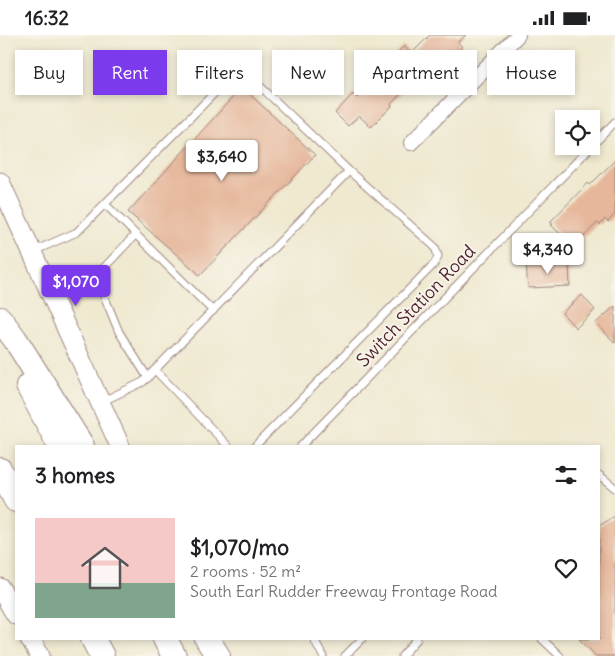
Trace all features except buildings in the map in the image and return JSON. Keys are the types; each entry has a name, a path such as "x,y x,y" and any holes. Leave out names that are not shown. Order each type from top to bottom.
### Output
{"highway":[{"path":"0,319 15,339 81,445"},
{"path":"0,335 59,445"},
{"path":"0,470 15,498"},
{"path":"94,640 102,656"},
{"path":"166,640 174,656"},
{"path":"207,640 218,656"}],"main road":[{"path":"0,182 120,445"},
{"path":"0,588 15,613"},
{"path":"31,640 40,656"},
{"path":"216,640 224,656"}],"street":[{"path":"411,143 518,35"}],"lane":[{"path":"32,252 77,233 240,67 349,171 435,247 438,256 435,263 256,445"},
{"name":"Switch Station Road","path":"302,445 615,123"},
{"path":"100,402 148,378 349,171"},
{"path":"105,204 213,311"},
{"path":"135,235 96,275 119,331 148,378"},
{"path":"155,370 227,445"},
{"path":"600,476 615,488"},
{"path":"315,640 323,656"},
{"path":"346,656 361,640"},
{"path":"402,656 417,640"},
{"path":"543,640 560,656"}]}
